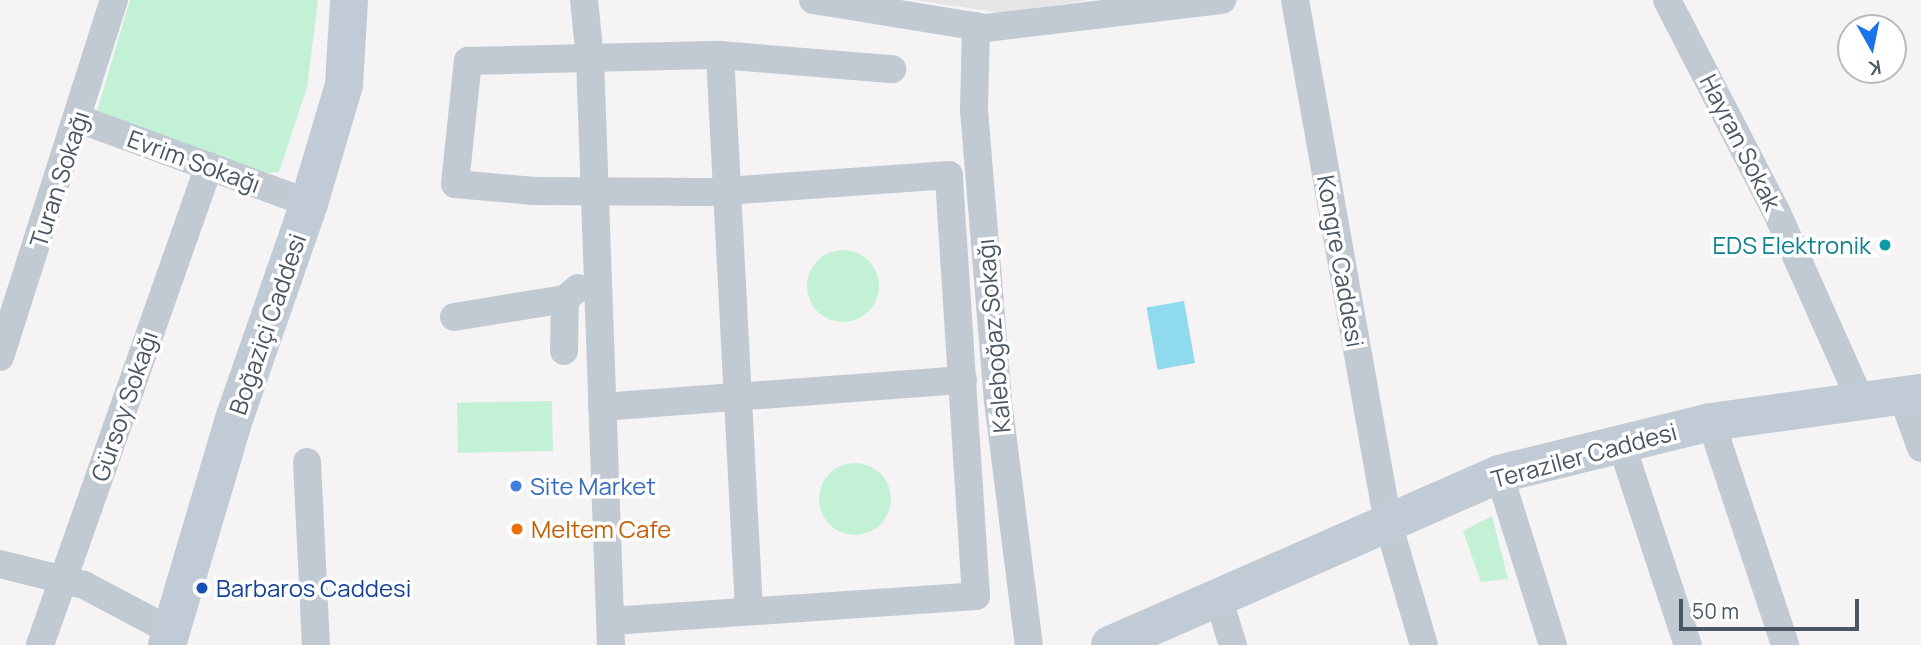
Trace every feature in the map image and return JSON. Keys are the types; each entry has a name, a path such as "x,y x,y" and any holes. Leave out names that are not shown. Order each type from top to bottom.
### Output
{"main road":[{"name":"Boğaziçi Caddesi","path":"169,638 235,416 309,202 344,85 349,0"},
{"name":"Teraziler Caddesi","path":"1110,645 1499,474 1711,422 1912,395"}],"street":[{"name":"Turan Sokağı","path":"0,357 79,119 114,0"},
{"path":"813,0 976,26 1222,0"},
{"name":"Kongre Caddesi","path":"1295,0 1388,523 1424,645"},
{"name":"Hayran Sokak","path":"1667,0 1777,213 1861,402"},
{"path":"585,9 590,59 594,191 596,272 611,633 749,611 976,596 950,175 727,190 594,191 455,184 468,61 590,59 720,55 892,69"},
{"name":"Kaleboğaz Sokağı","path":"976,26 974,110 998,401 1029,645"},
{"path":"720,55 749,611"},
{"name":"Evrim Sokağı","path":"79,119 309,202"},
{"name":"Gürsoy Sokağı","path":"40,645 209,166"},
{"path":"454,317 565,299 596,272"},
{"path":"564,351 565,299"},
{"path":"602,407 963,380"},
{"path":"1912,395 1921,448"},
{"path":"1711,422 1785,645"},
{"path":"1621,443 1688,645"},
{"path":"307,462 316,645"},
{"path":"1499,474 1553,645"},
{"path":"0,564 84,585 169,638"},
{"path":"1218,598 1233,645"}],"shaded area":[{"path":"914,0 1088,0 1003,13"}],"green space":[{"path":"130,0 318,0 307,87 279,172 255,174 95,118"},
{"path":"850,250 869,260 877,272 877,300 869,312 857,320 836,322 817,312 809,300 807,279 817,260 829,252"},
{"path":"552,401 553,451 458,453 457,403"},
{"path":"862,463 881,473 889,485 889,513 881,525 869,533 848,535 829,525 821,513 819,492 829,473 841,465"},
{"path":"1492,516 1508,579 1481,582 1463,531"}],"water":[{"path":"1184,301 1195,363 1158,370 1147,308"}],"place":[{"name":"EDS Elektronik","path":"1885,245"},
{"name":"Site Market","path":"516,486"},
{"name":"Meltem Cafe","path":"517,529"},
{"name":"Barbaros Caddesi","path":"202,588"}]}
